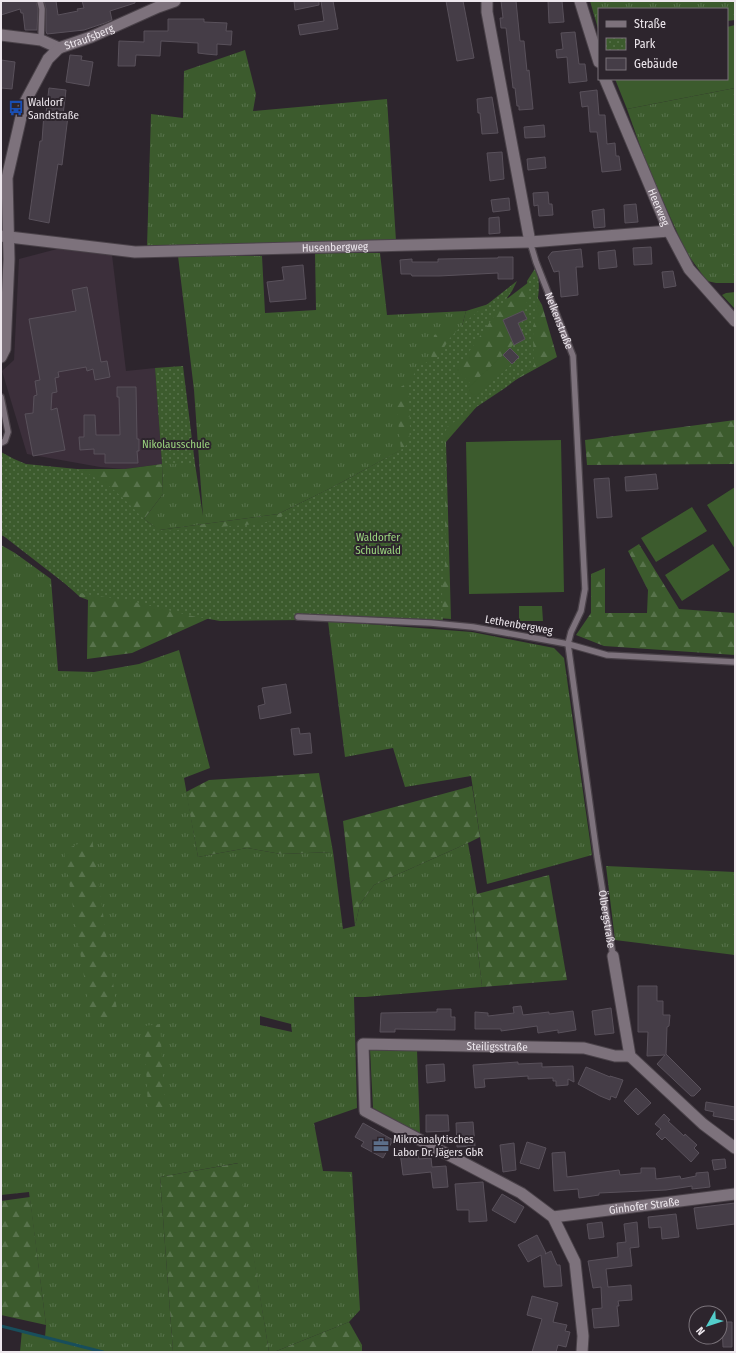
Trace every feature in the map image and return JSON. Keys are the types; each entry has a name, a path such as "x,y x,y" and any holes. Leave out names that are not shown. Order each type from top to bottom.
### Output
{"street":[{"name":"Straufsberg","path":"1,35 41,40 59,48 91,37 175,1"},
{"name":"Nelkenstraße","path":"487,1 487,12 500,85 530,242"},
{"path":"580,1 598,59"},
{"path":"1,357 5,349 9,259 4,236 7,178 24,104 48,59 59,48"},
{"name":"Heerweg","path":"605,80 669,231 689,269 735,321"},
{"name":"Husenbergweg","path":"4,236 135,252 530,242 669,231"},
{"name":"Ölbergstraße","path":"613,956 630,1056"},
{"name":"Steiligsstraße","path":"553,1217 521,1193 365,1111 363,1044 584,1048 616,1056 630,1056"},
{"path":"630,1056 703,1124 735,1148"},
{"name":"Ginhofer Straße","path":"553,1217 735,1194"},
{"path":"553,1217 575,1262 583,1336 582,1352"}],"lane":[{"path":"40,1 42,9 41,40"},
{"name":"Nelkenstraße","path":"530,242 536,262 573,356 585,589 581,611 571,632 568,644"},
{"path":"1,397 8,432 5,441 1,443"},
{"name":"Lethenbergweg","path":"298,617 431,623 473,627 568,644 607,655 735,662"},
{"name":"Ölbergstraße","path":"568,644 597,856 613,956"}],"shaded area":[{"name":"Nikolausschule","path":"57,249 112,255 126,371 155,368 162,464 124,469 100,467 27,454 2,371 14,360 19,259"}],"green space":[{"path":"590,1 735,1 735,20 728,21 728,8 598,8 598,29"},
{"path":"735,25 735,88 627,109 615,80 728,80 728,27"},
{"path":"245,50 256,94 253,111 387,99 396,241 147,247 151,114 183,118 184,71"},
{"path":"735,88 735,283 716,283 707,281 686,252 648,168 627,109"},
{"path":"315,253 380,253 387,315 466,311 462,326 430,367 401,450 331,488 278,514 159,530 144,519 163,494 162,464 195,464 203,516 194,390 178,256 262,256 265,313 316,310"},
{"name":"Waldorfer Schulwald","path":"536,267 539,288 533,327 534,366 505,388 448,426 443,436 446,447 446,554 442,591 443,626 344,618 220,621 192,616 126,600 77,593 1,534 1,452 26,464 77,469 87,473 109,486 148,523 163,531 246,525 279,520 286,511 347,480 404,448 409,441 410,427 408,384 419,366 438,357 450,338 466,321 517,281 512,291 456,370 472,385 504,357 515,342 524,315 529,293 527,281"},
{"name":"Waldorfer Schulwald","path":"529,282 542,305 557,357 486,396 446,442 451,619 398,615 216,615 132,653 87,659 88,600 80,597 21,544 1,535 1,455 29,469 125,469 162,464 163,494 144,519 159,530 278,514 331,488 401,450 395,391 430,367 434,335 462,326 466,311 508,298"},
{"path":"735,292 735,309 722,295"},
{"path":"503,355 512,364 475,397 467,389"},
{"name":"Nikolausschule","path":"183,366 195,464 162,464 155,368"},
{"path":"735,420 735,464 587,465 585,440"},
{"path":"561,440 564,592 469,594 466,442"},
{"path":"735,487 735,549 707,505"},
{"path":"692,507 707,531 656,562 641,538"},
{"path":"639,544 679,609 735,613 735,655 604,646 576,635 591,613 591,574 605,568 605,613 647,613 648,590 628,551"},
{"path":"713,544 730,570 682,601 665,575"},
{"path":"1,545 15,553 51,579 58,671 94,672 139,664 179,650 210,768 184,778 198,857 247,848 281,854 333,852 343,929 355,926 360,904 374,885 468,843 477,894 472,898 482,987 354,997 357,1108 314,1123 323,1171 352,1172 360,1310 349,1322 274,1352 269,1352 238,1163 160,1177 173,1352 20,1352 22,1330 45,1337 46,1325 29,1192 1,1195","holes":["260,1016 291,1024 292,1032 260,1025"]},
{"path":"519,606 542,606 543,621 519,621"},
{"path":"328,621 472,632 554,648 564,658 592,855 487,884 471,776 405,787 393,748 345,757"},
{"path":"319,773 333,852 281,854 247,848 198,857 186,792 209,780"},
{"path":"472,786 480,837 374,885 360,904 355,926 343,821"},
{"path":"92,838 118,1017 91,1021 64,850"},
{"path":"606,866 735,872 735,955 615,940"},
{"path":"549,875 567,980 482,987 472,897 477,894"},
{"path":"160,1024 165,1109 148,1108 144,1026"},
{"path":"370,1049 417,1050 420,1134 373,1108"},
{"path":"239,1163 269,1352 173,1352 160,1177"},
{"path":"30,1197 46,1325 1,1315 1,1201"},
{"path":"349,1322 362,1345 362,1352 274,1352"}],"building":[{"path":"1,1 36,1 38,9 37,30 25,30 23,13 21,13 20,9 1,15"},
{"path":"44,1 56,1 58,15 78,11 77,9 84,8 82,1 135,1 135,3 110,11 112,20 105,23 84,30 47,34 46,9"},
{"path":"294,1 319,1 319,5 295,10"},
{"path":"321,1 333,1 338,29 300,35 298,25 324,21"},
{"path":"446,1 463,1 474,58 457,61"},
{"path":"501,1 516,1 520,41 524,41 533,109 519,110 519,106 517,106 515,88 513,88 506,28 501,28 500,18 503,18"},
{"path":"548,1 562,1 564,22 549,23"},
{"path":"168,19 204,19 204,22 227,23 226,31 232,31 231,45 217,44 217,55 198,53 198,43 161,41 160,56 136,55 135,66 118,66 119,41 144,42 144,31 168,31"},
{"path":"575,32 579,64 585,64 587,81 569,83 567,57 557,58 556,50 563,49 561,33"},
{"path":"70,55 82,56 81,60 93,62 89,86 66,82"},
{"path":"1,60 15,62 12,89 1,88"},
{"path":"49,88 66,90 63,115 68,116 62,165 58,164 49,223 29,219"},
{"path":"597,90 599,115 605,115 607,144 615,143 616,156 619,156 621,170 602,172 597,132 590,132 588,106 582,107 580,92"},
{"path":"492,97 498,133 482,134 477,99"},
{"path":"544,125 545,137 525,138 524,127"},
{"path":"502,152 504,179 490,181 487,153"},
{"path":"545,157 546,168 528,170 527,159"},
{"path":"548,192 549,204 552,204 553,215 539,216 538,205 534,206 533,193"},
{"path":"509,198 510,210 493,212 491,200"},
{"path":"636,204 638,222 625,223 624,205"},
{"path":"604,209 605,227 594,228 592,211"},
{"path":"499,217 500,233 489,234 489,218"},
{"path":"651,247 652,264 634,265 633,248"},
{"path":"581,249 583,267 576,267 578,295 561,297 559,271 554,272 548,257 552,252"},
{"path":"615,250 617,267 599,269 598,252"},
{"path":"513,257 513,279 498,279 498,273 439,276 412,276 411,274 401,274 400,260 412,259 412,262 438,262 438,259"},
{"path":"303,265 306,299 270,302 267,282 284,280 282,267"},
{"path":"673,271 676,286 664,288 662,272"},
{"path":"87,287 101,362 107,361 110,377 95,380 93,369 87,371 86,367 58,372 59,377 55,378 57,392 52,393 51,410 57,408 65,450 33,456 25,414 33,413 34,396 37,395 35,381 40,380 29,319 76,311 72,290"},
{"path":"523,311 527,319 518,323 525,339 514,345 503,320"},
{"path":"510,348 519,357 512,364 503,355"},
{"path":"117,387 136,387 137,439 139,439 139,451 137,451 138,463 105,463 105,454 94,454 94,449 80,450 79,437 84,437 84,415 95,415 96,435 120,435 119,397 117,397"},
{"path":"656,474 658,489 626,491 625,477"},
{"path":"609,478 612,517 597,518 594,479"},
{"path":"286,684 291,713 260,719 258,706 265,704 262,688"},
{"path":"299,728 300,734 310,733 312,753 294,755 291,729"},
{"path":"638,986 657,986 657,1001 663,1001 663,1015 670,1015 669,1026 667,1027 666,1054 701,1089 694,1096 691,1096 657,1064 665,1055 647,1056 648,1032 638,1032"},
{"path":"521,1006 523,1015 573,1011 576,1030 558,1033 558,1030 538,1033 537,1026 501,1031 501,1029 475,1029 475,1012 488,1013 488,1016 514,1013 513,1007"},
{"path":"611,1008 614,1033 595,1035 592,1011"},
{"path":"437,1009 451,1009 451,1017 455,1017 455,1030 395,1029 395,1032 380,1032 381,1013 437,1012"},
{"path":"518,1062 518,1064 542,1063 542,1067 573,1066 574,1082 568,1079 568,1085 556,1086 556,1081 553,1081 553,1078 528,1079 528,1076 484,1079 485,1087 475,1088 473,1065"},
{"path":"444,1064 445,1081 427,1083 426,1065"},
{"path":"586,1067 610,1077 623,1080 616,1098 611,1096 610,1100 578,1084"},
{"path":"636,1088 651,1103 638,1115 624,1101"},
{"path":"706,1102 735,1107 735,1120 713,1116 714,1112 705,1110"},
{"path":"664,1114 670,1120 668,1121 684,1136 685,1134 697,1145 694,1148 699,1153 691,1162 665,1137 662,1140 656,1134 661,1129 655,1124"},
{"path":"426,1115 448,1115 449,1131 426,1132"},
{"path":"473,1122 475,1146 457,1147 456,1123"},
{"path":"363,1123 393,1140 383,1158 361,1146 364,1142 355,1137"},
{"path":"527,1142 546,1148 539,1169 520,1163"},
{"path":"514,1143 516,1170 503,1172 500,1145"},
{"path":"417,1150 419,1159 431,1158 432,1167 446,1166 448,1187 433,1188 431,1172 403,1175 400,1152"},
{"path":"565,1152 567,1177 619,1170 620,1175 641,1173 641,1168 655,1168 656,1179 680,1176 681,1179 696,1176 696,1173 708,1172 710,1187 692,1189 692,1186 666,1190 599,1193 599,1195 579,1198 578,1189 554,1191 552,1153"},
{"path":"725,1159 726,1168 714,1170 712,1160"},
{"path":"483,1182 487,1221 469,1222 469,1210 457,1210 455,1184"},
{"path":"502,1194 524,1207 515,1223 492,1210"},
{"path":"735,1203 735,1224 697,1229 694,1208"},
{"path":"676,1214 679,1237 662,1239 661,1227 649,1228 648,1217"},
{"path":"602,1222 604,1237 589,1239 587,1224"},
{"path":"637,1222 639,1247 630,1248 632,1266 606,1269 608,1287 631,1285 632,1300 618,1301 619,1326 594,1328 592,1309 602,1308 601,1287 593,1288 588,1261 618,1257 617,1243 626,1242 624,1224"},
{"path":"537,1235 546,1253 545,1254 551,1251 557,1265 560,1265 562,1286 544,1287 541,1255 528,1262 518,1245"},
{"path":"532,1296 558,1303 553,1322 567,1325 565,1331 570,1332 566,1347 558,1345 556,1352 532,1352 542,1319 527,1315"},
{"path":"728,1322 732,1322 732,1347 723,1347 723,1345 728,1345"}],"waterway":[{"path":"1,1326 103,1352"}],"place":[{"name":"Waldorf Sandstraße","path":"16,108"},
{"name":"Mikroanalytisches Labor Dr. Jägers GbR","path":"381,1145"}]}
